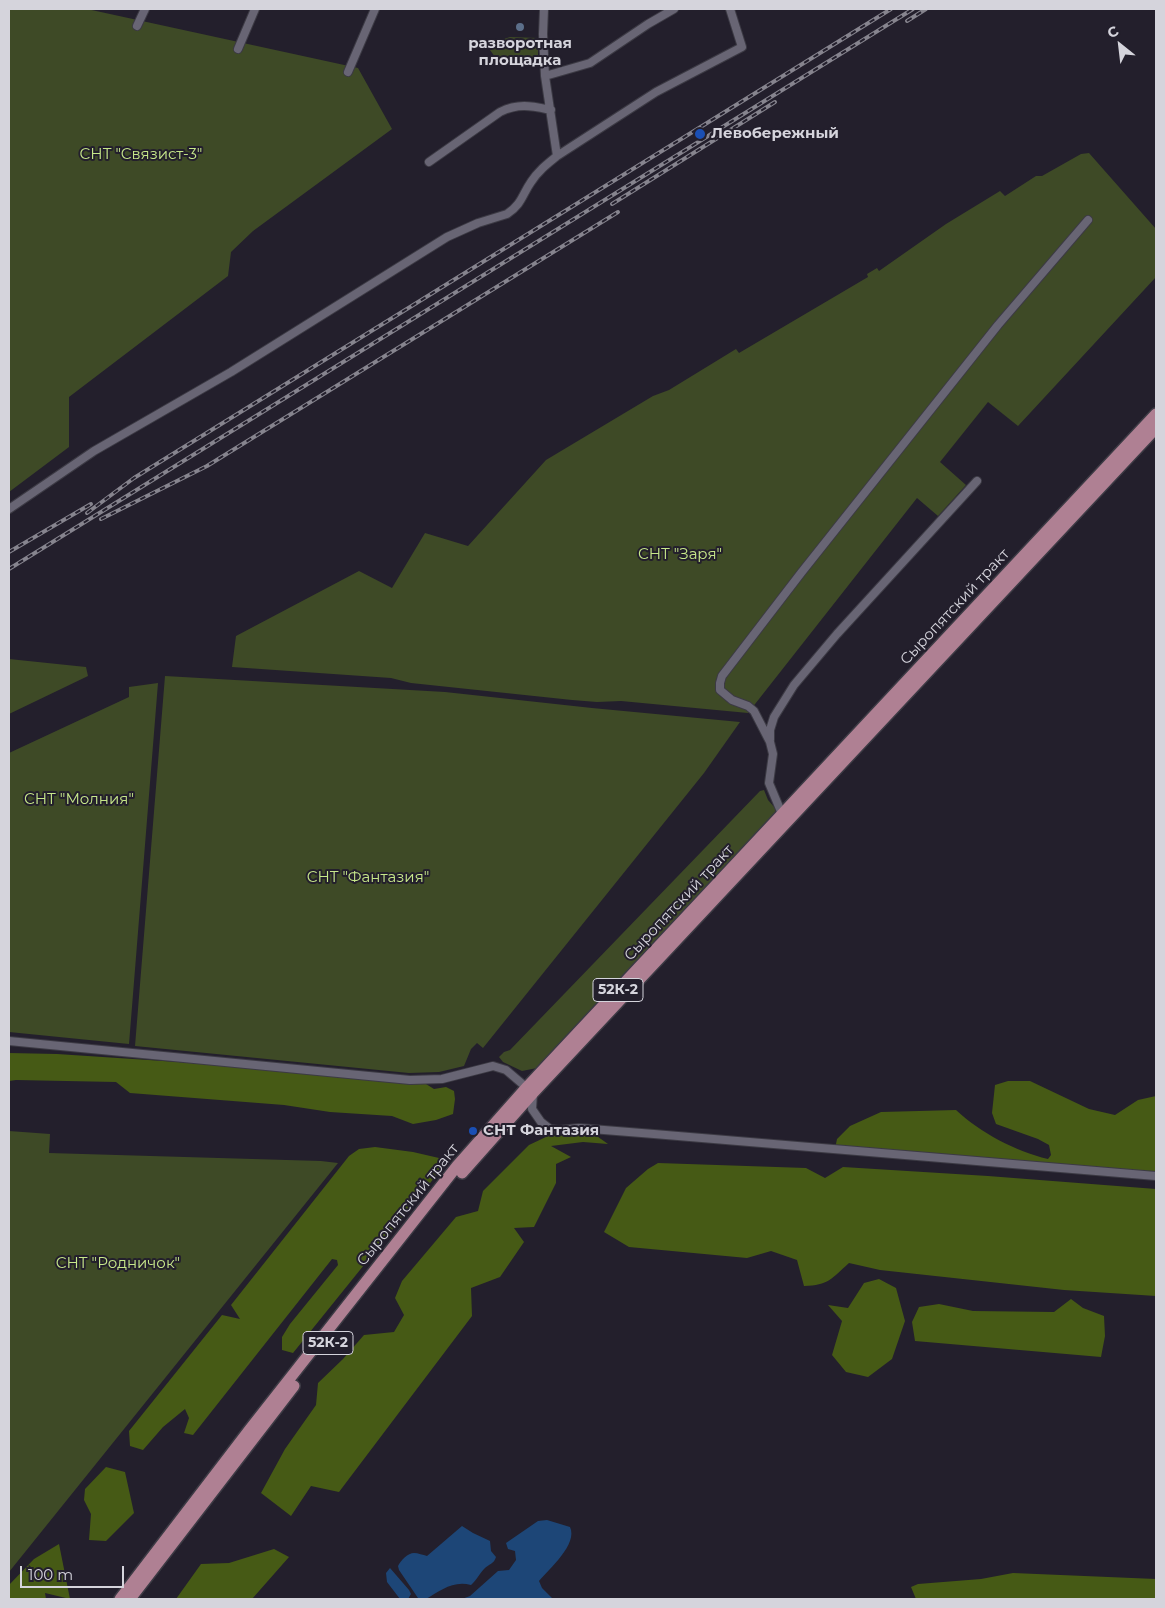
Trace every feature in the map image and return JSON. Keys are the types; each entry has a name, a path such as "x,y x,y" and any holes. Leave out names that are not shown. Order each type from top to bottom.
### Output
{"main road":[{"name":"Сыропятский тракт","path":"130,1599 457,1178 530,1090 782,814 1156,414"},
{"name":"Сыропятский тракт","path":"120,1599 250,1429 457,1166 1156,428"}],"street":[{"path":"137,26 145,9"},
{"path":"238,50 255,9"},
{"path":"348,72 375,9"},
{"path":"544,9 542,34 545,76 557,156"},
{"path":"545,76 590,63 674,9"},
{"path":"9,509 94,451 232,372 447,237 469,226 507,214 513,210 520,203 530,182 540,170 557,156 656,92 742,47 730,9"},
{"path":"429,162 500,112 509,108 522,105 551,110"},
{"path":"782,814 769,783 773,754 770,742 754,711 748,706 732,700 720,690 722,676 801,573 992,333 1088,220"},
{"path":"770,742 770,730 774,717 794,685 837,634 977,481"},
{"path":"9,1041 410,1080 442,1079 494,1066 506,1070 530,1090 532,1109 541,1122 550,1129 579,1128 664,1134 1156,1176"}],"green space":[{"name":"СНТ \"Связист-3\"","path":"9,9 87,9 358,68 392,129 253,231 231,252 228,276 69,397 69,447 9,492"},
{"path":"510,37 538,38 538,63 535,65 514,66 509,56 500,64 490,50 504,39"},
{"name":"СНТ \"Заря\"","path":"1089,153 1156,229 1156,277 1018,426 988,402 940,462 966,485 938,516 917,498 748,713 621,701 572,700 411,683 391,678 232,667 236,636 359,571 392,588 425,533 468,546 546,460 653,396 669,390 736,349 739,353 868,277 867,274 877,268 879,271 946,224 1000,191 1005,196 1036,176 1042,176 1081,154"},
{"path":"9,659 86,667 88,676 9,714"},
{"name":"СНТ \"Фантазия\"","path":"165,676 445,692 740,722 704,773 483,1048 477,1043 471,1049 464,1066 439,1072 409,1073 135,1046"},
{"name":"СНТ \"Молния\"","path":"158,683 129,1044 9,1032 9,753 129,697 129,687"},
{"path":"764,790 768,800 775,808 775,815 537,1068 522,1071 503,1062 499,1057 504,1052 510,1050 760,791"},
{"path":"9,1053 57,1054 194,1063 426,1084 434,1089 446,1087 454,1091 455,1099 453,1114 436,1120 413,1124 392,1116 330,1112 284,1105 130,1093 116,1082 9,1081"},
{"path":"1008,1081 1030,1081 1089,1109 1115,1115 1138,1100 1156,1096 1156,1175 835,1149 837,1139 850,1126 881,1112 956,1110 987,1134 1023,1151 1048,1159 1051,1155 1049,1145 1038,1139 996,1124 992,1113 995,1085"},
{"name":"СНТ \"Родничок\"","path":"9,1131 50,1134 49,1153 338,1163 9,1572"},
{"path":"594,1134 608,1144 583,1142 551,1146 571,1157 556,1164 556,1183 534,1227 514,1228 524,1242 500,1277 471,1288 472,1316 339,1492 311,1486 291,1516 261,1493 285,1449 316,1405 318,1383 364,1335 394,1332 404,1315 395,1298 402,1281 456,1217 478,1211 483,1191 529,1145 548,1136"},
{"path":"375,1147 413,1152 439,1158 443,1167 293,1353 282,1350 282,1337 290,1324 338,1265 337,1260 332,1259 193,1435 184,1433 189,1418 185,1409 163,1427 143,1450 130,1446 129,1431 222,1315 240,1319 231,1305 349,1156 359,1149"},
{"path":"658,1163 806,1168 825,1178 843,1167 1156,1189 1156,1296 1064,1290 880,1270 849,1263 824,1283 804,1286 797,1260 771,1251 747,1258 629,1247 604,1232 626,1188"},
{"path":"879,1279 896,1288 905,1321 892,1359 868,1377 846,1372 832,1355 842,1321 828,1305 848,1308 864,1283"},
{"path":"1071,1299 1083,1308 1104,1316 1105,1336 1101,1357 915,1341 912,1322 919,1307 939,1304 973,1311 1054,1312"},
{"path":"106,1467 125,1472 134,1513 106,1541 89,1540 91,1514 84,1500 85,1489"},
{"path":"59,1544 70,1599 45,1593 46,1599 9,1599 9,1585 34,1559"},
{"path":"274,1549 289,1557 252,1599 176,1599 201,1564 229,1563"},
{"path":"1013,1573 1156,1579 1156,1599 916,1599 911,1587 918,1584 981,1579"}],"water":[{"path":"547,1520 570,1527 571,1534 570,1541 562,1556 539,1581 542,1588 553,1599 462,1599 470,1596 498,1571 509,1570 516,1560 515,1551 508,1549 506,1543 538,1521"},
{"path":"462,1526 490,1541 491,1551 496,1557 493,1563 484,1569 471,1585 453,1585 426,1599 418,1598 399,1570 399,1564 412,1553 427,1556"},
{"path":"390,1568 409,1590 411,1594 408,1599 400,1599 387,1582 386,1573"}],"railway":[{"path":"87,513 134,478 891,9"},
{"path":"9,569 913,9"},
{"path":"907,21 926,9"},
{"path":"612,204 775,102"},
{"path":"101,519 207,466 618,212"},
{"path":"9,552 91,504"}],"place":[{"name":"разворотная площадка","path":"520,27"},
{"name":"Левобережный","path":"700,134"},
{"name":"СНТ Фантазия","path":"473,1131"}]}
